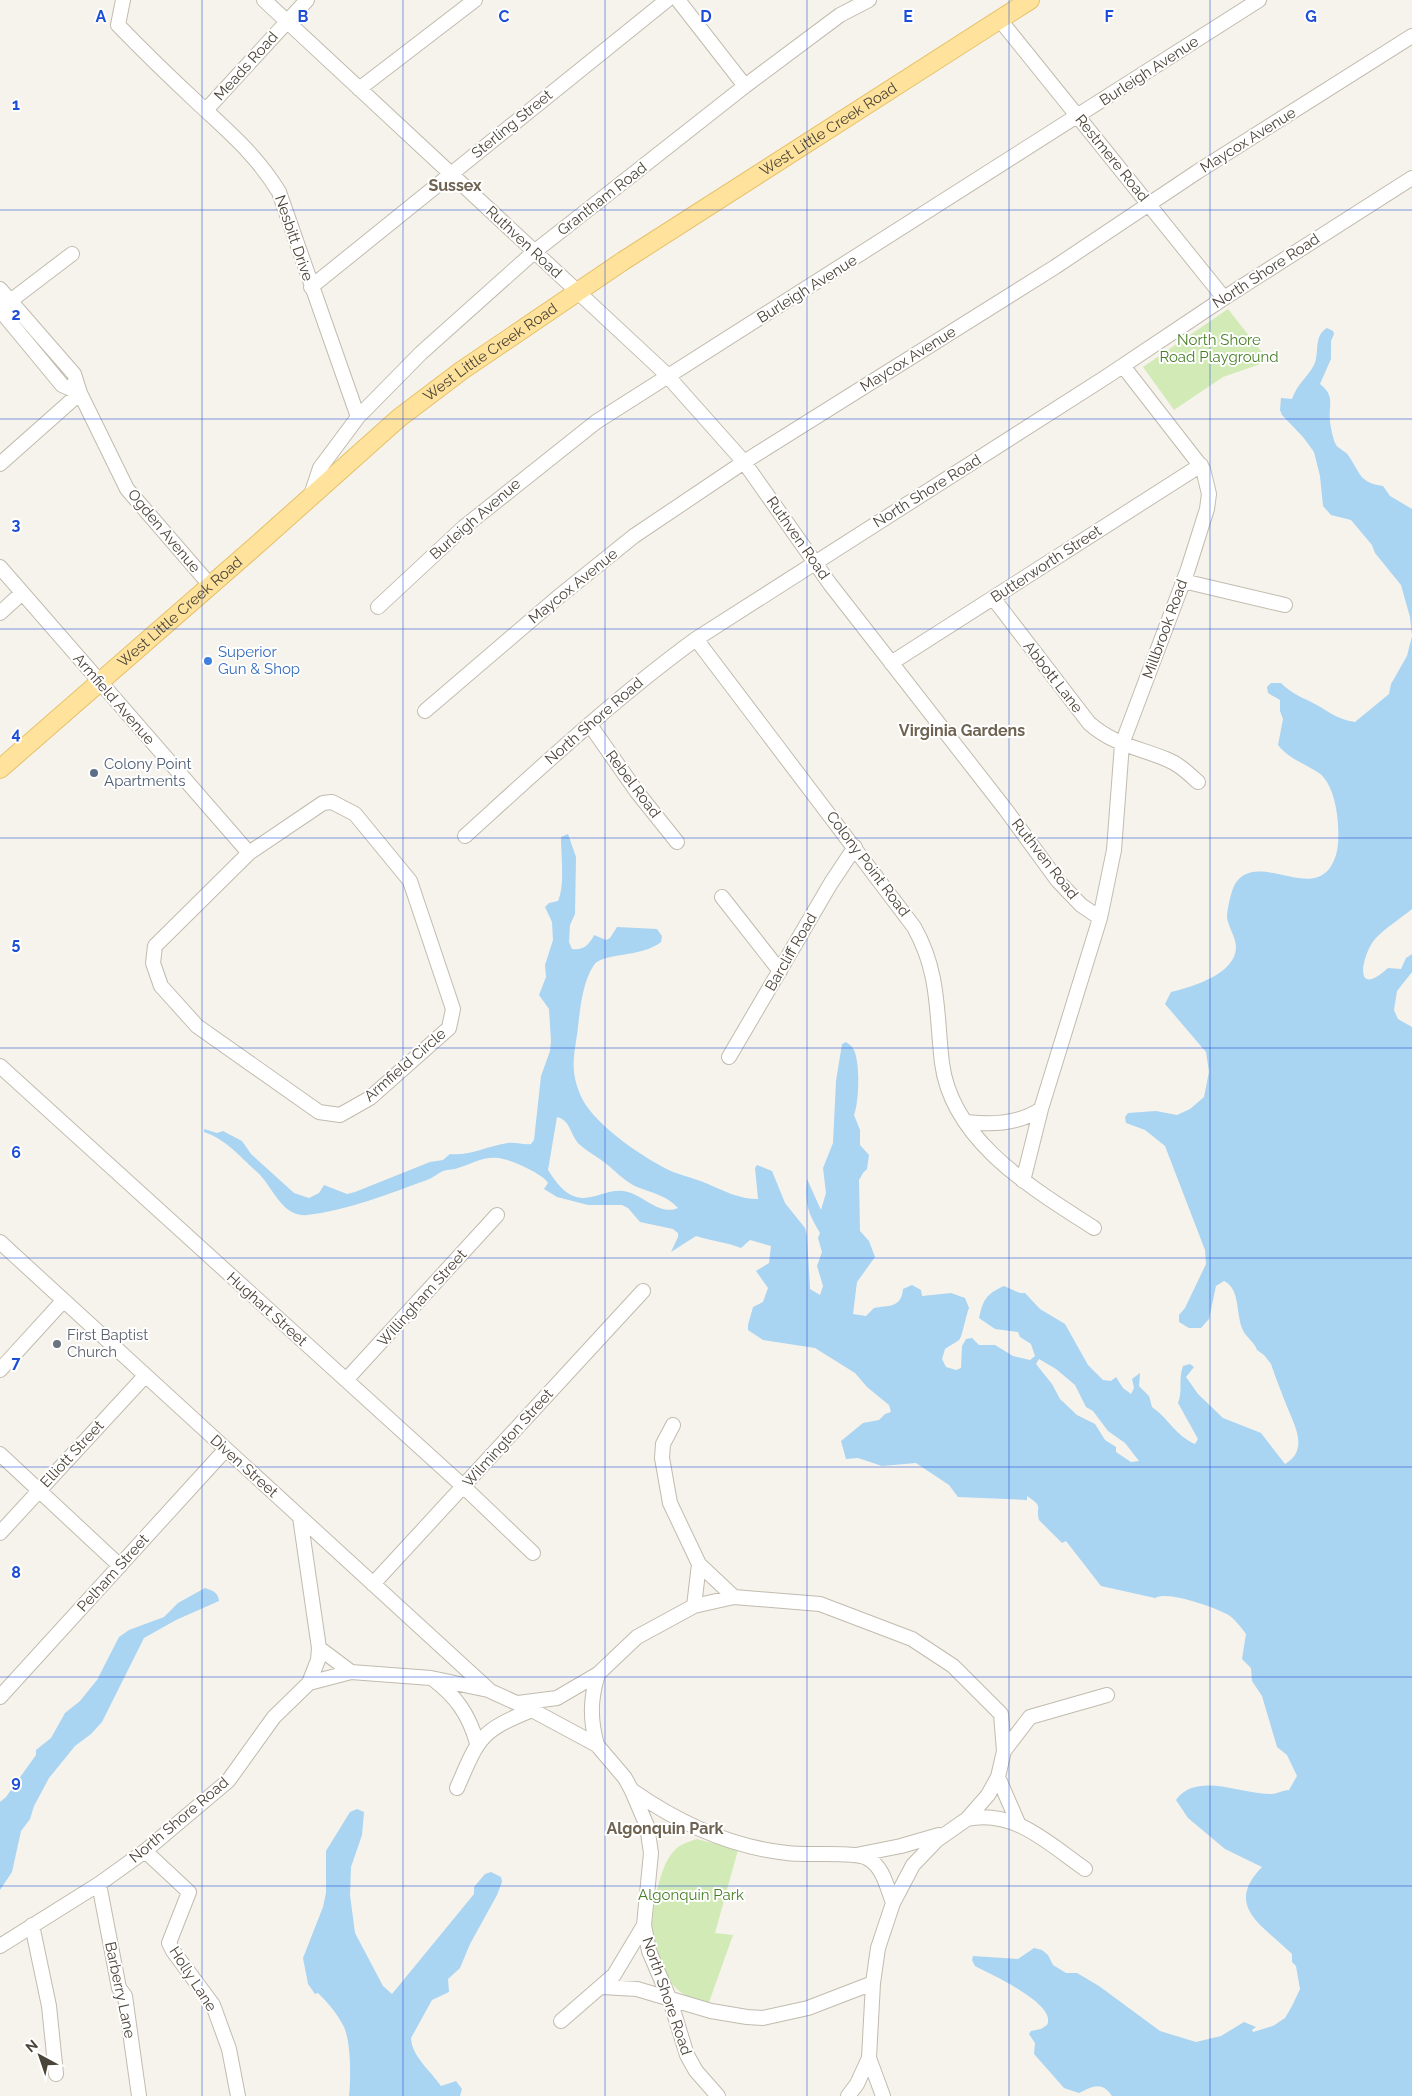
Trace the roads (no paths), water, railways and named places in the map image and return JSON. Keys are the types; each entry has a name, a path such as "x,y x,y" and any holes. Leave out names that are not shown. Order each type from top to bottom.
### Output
{"main road":[{"name":"West Little Creek Road","path":"0,769 399,418 461,371 577,292 1030,0"}],"street":[{"name":"Nesbitt Drive","path":"123,0 118,25 263,167 274,183 279,192 310,287 358,417"},
{"name":"Ruthven Road","path":"264,0 668,377 744,462 815,562 1006,810 1058,881 1081,905 1100,918"},
{"name":"Meads Road","path":"206,110 307,0"},
{"path":"359,89 475,0"},
{"name":"Sterling Street","path":"310,287 667,0"},
{"path":"678,0 745,86"},
{"name":"Grantham Road","path":"310,498 320,468 358,417 421,353 534,252 745,86 840,15 869,0"},
{"name":"Burleigh Avenue","path":"378,607 464,527 596,422 1079,117 1259,0"},
{"name":"Restmere Road","path":"1000,20 1224,298"},
{"name":"Maycox Avenue","path":"425,711 557,598 634,536 744,462 1046,273 1197,172 1412,36"},
{"name":"North Shore Road","path":"466,836 657,667 696,639 1123,366 1224,298 1412,178"},
{"path":"3,307 72,254"},
{"path":"0,289 3,307 62,384 80,393 0,464"},
{"name":"Millbrook Road","path":"1100,918 1114,850 1122,744 1183,581 1207,509 1207,481 1201,465 1123,366"},
{"name":"Ogden Avenue","path":"80,393 127,490 210,586"},
{"name":"Butterworth Street","path":"891,663 1201,465"},
{"name":"Armfield Avenue","path":"0,568 249,853"},
{"path":"1183,581 1285,605"},
{"path":"0,613 22,593"},
{"name":"Abbott Lane","path":"993,598 1089,723 1100,733 1122,744 1167,759 1186,771 1198,782"},
{"name":"Colony Point Road","path":"696,639 856,847 914,927 928,956 937,995 944,1077 950,1094 967,1122 988,1151 1023,1180 1094,1228"},
{"name":"Rebel Road","path":"590,725 637,792 677,842"},
{"name":"Armfield Circle","path":"332,802 355,814 410,881 454,1009 449,1028 370,1098 340,1115 319,1112 212,1037 197,1026 161,986 154,964 155,946 249,853 323,803 332,802"},
{"name":"Barcliff Road","path":"729,1057 831,883 856,847"},
{"path":"722,897 780,971"},
{"path":"1023,1180 1041,1110 1100,918"},
{"name":"Hughart Street","path":"0,1066 464,1487 533,1554"},
{"path":"967,1122 983,1124 1014,1121 1041,1110"},
{"name":"Willingham Street","path":"346,1380 497,1215"},
{"name":"Diven Street","path":"0,1242 488,1690"},
{"name":"Wilmington Street","path":"373,1584 643,1291"},
{"path":"0,1370 63,1300"},
{"name":"Elliott Street","path":"0,1532 144,1376"},
{"path":"673,1425 663,1444 662,1458 670,1503 699,1564 734,1597"},
{"name":"Pelham Street","path":"0,1697 226,1449"},
{"path":"0,1454 120,1566"},
{"path":"300,1517 319,1648 318,1660 309,1683"},
{"path":"694,1606 699,1564"},
{"path":"517,1703 557,1698 598,1674 637,1638 694,1606 734,1597 820,1604 912,1639 953,1666 1001,1714 1008,1717 1030,1717 1107,1694"},
{"path":"319,1648 351,1672"},
{"name":"North Shore Road","path":"0,1946 99,1884 145,1851 228,1781 274,1717 309,1683 351,1672 431,1678 488,1690 532,1710 597,1745 625,1778 647,1826 652,1853 644,1925 649,1951 670,2000 687,2055 696,2071 717,2095"},
{"path":"597,1745 591,1718 591,1701 598,1674"},
{"path":"431,1678 450,1694 466,1713 477,1743"},
{"path":"457,1788 477,1743 496,1726 532,1710"},
{"path":"848,2096 857,2084 869,2058 873,1983 878,1948 893,1903 913,1866 949,1831 967,1819 988,1795 998,1777 1004,1751 1001,1714"},
{"path":"1004,1751 1030,1717"},
{"path":"998,1777 1018,1823"},
{"path":"632,1791 675,1817 738,1843 787,1853 855,1855 901,1846 949,1831"},
{"path":"967,1819 982,1816 1018,1823 1085,1868"},
{"name":"Holly Lane","path":"145,1851 189,1892 169,1943 213,2004 228,2049 238,2096"},
{"path":"855,1855 866,1858 881,1871 893,1903"},
{"name":"Barberry Lane","path":"99,1884 118,1988 124,1996 139,2096"},
{"path":"32,1925 49,2006 56,2074"},
{"path":"561,2021 614,1975 644,1925"},
{"path":"602,1986 637,1990 711,2011 763,2018 808,2008 873,1983"},
{"path":"869,2058 883,2096"}],"water":[{"path":"1327,328 1333,331 1334,334 1331,341 1331,359 1320,384 1330,397 1330,422 1336,445 1348,455 1361,476 1375,485 1383,486 1390,496 1412,509 1412,636 1410,617 1401,585 1351,520 1331,515 1323,506 1320,476 1314,452 1282,415 1280,410 1281,398 1292,399 1314,365 1318,340"},
{"path":"1412,636 1412,909 1375,939 1366,954 1363,971 1365,977 1369,979 1377,977 1388,968 1401,969 1406,958 1412,954 1412,972 1397,991 1394,1010 1398,1019 1412,1027 1412,2096 1112,2096 1105,2088 1097,2086 1079,2093 1064,2088 1034,2054 1035,2043 1029,2034 1031,2031 1041,2029 1047,2025 1048,2017 1042,2008 1021,1991 975,1966 972,1960 973,1956 1018,1959 1034,1948 1042,1950 1048,1955 1053,1965 1066,1973 1077,1973 1099,1986 1160,2031 1196,2042 1221,2036 1244,2022 1256,2027 1252,2030 1253,2032 1273,2026 1285,2018 1300,1989 1296,1966 1292,1962 1292,1954 1260,1925 1247,1905 1246,1894 1251,1881 1262,1867 1225,1849 1188,1818 1176,1800 1185,1791 1196,1787 1208,1786 1273,1794 1289,1790 1297,1776 1287,1755 1277,1747 1262,1696 1252,1681 1251,1668 1242,1659 1246,1634 1237,1623 1227,1614 1190,1600 1169,1596 1155,1598 1101,1586 1066,1541 1062,1543 1039,1520 1038,1505 1027,1496 1027,1500 958,1497 949,1485 916,1463 882,1466 858,1458 846,1459 841,1441 863,1423 879,1420 885,1414 891,1412 889,1405 867,1387 855,1373 815,1348 763,1340 748,1330 753,1307 763,1302 768,1288 756,1271 769,1263 771,1246 750,1240 741,1248 696,1236 671,1252 678,1237 678,1233 673,1229 640,1222 628,1208 622,1205 588,1205 557,1197 544,1189 548,1183 540,1175 518,1164 498,1158 483,1159 456,1169 443,1171 427,1180 353,1205 322,1213 298,1215 278,1200 262,1178 239,1155 219,1139 204,1132 204,1129 217,1133 223,1131 242,1141 251,1154 294,1193 309,1198 319,1193 324,1185 347,1194 355,1192 430,1162 443,1160 450,1154 465,1154 508,1143 531,1144 534,1140 541,1076 550,1051 551,1041 549,1009 539,995 546,977 545,965 553,940 552,922 545,907 549,903 558,901 560,895 562,879 561,837 568,834 576,857 575,914 570,925 569,942 572,949 580,949 586,946 594,935 606,940 610,938 617,927 657,929 662,936 661,942 643,951 605,958 599,961 590,971 585,986 574,1053 575,1076 585,1104 615,1135 627,1145 667,1169 726,1192 751,1199 758,1199 755,1168 757,1165 772,1171 785,1203 805,1228 810,1289 820,1295 823,1286 817,1266 822,1252 818,1238 820,1233 808,1207 806,1195 807,1179 821,1210 826,1193 823,1168 833,1143 836,1081 842,1044 846,1042 852,1047 857,1060 858,1091 854,1115 860,1130 860,1145 869,1155 867,1169 859,1180 860,1231 869,1241 875,1257 857,1282 853,1314 866,1316 874,1308 893,1305 900,1300 903,1289 912,1285 921,1290 922,1296 951,1293 965,1298 969,1308 961,1335 959,1340 945,1349 942,1359 946,1367 956,1370 961,1368 962,1346 966,1339 972,1338 979,1345 995,1345 1013,1356 1030,1360 1035,1356 1031,1344 1020,1337 1018,1332 995,1329 979,1318 986,1298 998,1289 1004,1286 1020,1293 1025,1293 1040,1309 1065,1324 1088,1365 1103,1380 1111,1381 1116,1377 1123,1388 1131,1394 1134,1388 1132,1379 1140,1373 1139,1386 1149,1396 1152,1407 1188,1441 1195,1444 1198,1439 1178,1403 1183,1366 1190,1364 1194,1367 1186,1377 1198,1394 1223,1418 1261,1433 1285,1464 1296,1453 1298,1446 1297,1431 1271,1364 1257,1350 1243,1331 1233,1289 1224,1281 1216,1286 1209,1319 1201,1328 1189,1328 1179,1322 1179,1315 1185,1308 1206,1264 1205,1250 1165,1146 1145,1130 1126,1123 1125,1117 1128,1113 1156,1111 1177,1115 1190,1109 1204,1097 1209,1072 1206,1052 1165,1004 1171,992 1201,983 1221,972 1229,965 1236,947 1227,917 1235,884 1246,874 1259,872 1304,879 1318,877 1329,869 1337,851 1338,821 1334,798 1330,788 1319,773 1292,757 1278,745 1283,719 1280,711 1280,700 1268,693 1267,687 1271,683 1281,683 1295,694 1332,714 1355,722 1389,694 1391,684 1407,656","holes":["557,1117 565,1121 580,1145 606,1163 625,1180 637,1187 664,1197 678,1208 671,1210 658,1208 634,1194 621,1191 613,1191 585,1198 567,1193 548,1170","1039,1359 1056,1369 1075,1385 1086,1407 1093,1411 1108,1431 1125,1443 1139,1461 1131,1462 1116,1452 1116,1447 1105,1440 1095,1424 1077,1415 1060,1399 1052,1384 1036,1364"]},
{"path":"205,1588 213,1591 219,1601 176,1620 144,1638 102,1722 91,1734 75,1746 49,1778 34,1806 30,1819 21,1831 12,1872 0,1890 0,1802 6,1797 36,1755 36,1750 51,1738 65,1713 80,1701 97,1680 119,1637 129,1630 164,1617 178,1603"},
{"path":"357,1809 364,1812 362,1835 351,1867 350,1895 355,1933 383,1986 392,1994 474,1894 474,1887 485,1874 491,1872 501,1877 502,1882 497,1895 470,1944 460,1968 448,1979 449,1992 432,2000 411,2038 418,2058 441,2086 456,2081 462,2089 460,2096 349,2096 349,2051 344,2027 329,2004 318,1993 315,1994 308,1984 303,1958 323,1907 326,1893 326,1851 350,1812"}],"place":[{"name":"Superior Gun & Shop","path":"208,661"},
{"name":"Colony Point Apartments","path":"94,773"},
{"name":"First Baptist Church","path":"57,1344"}],"district":[{"name":"Sussex","path":"455,185"},
{"name":"Virginia Gardens","path":"962,730"},
{"name":"Algonquin Park","path":"665,1828"}],"park label":[{"name":"North Shore Road Playground","path":"1219,348"}]}
